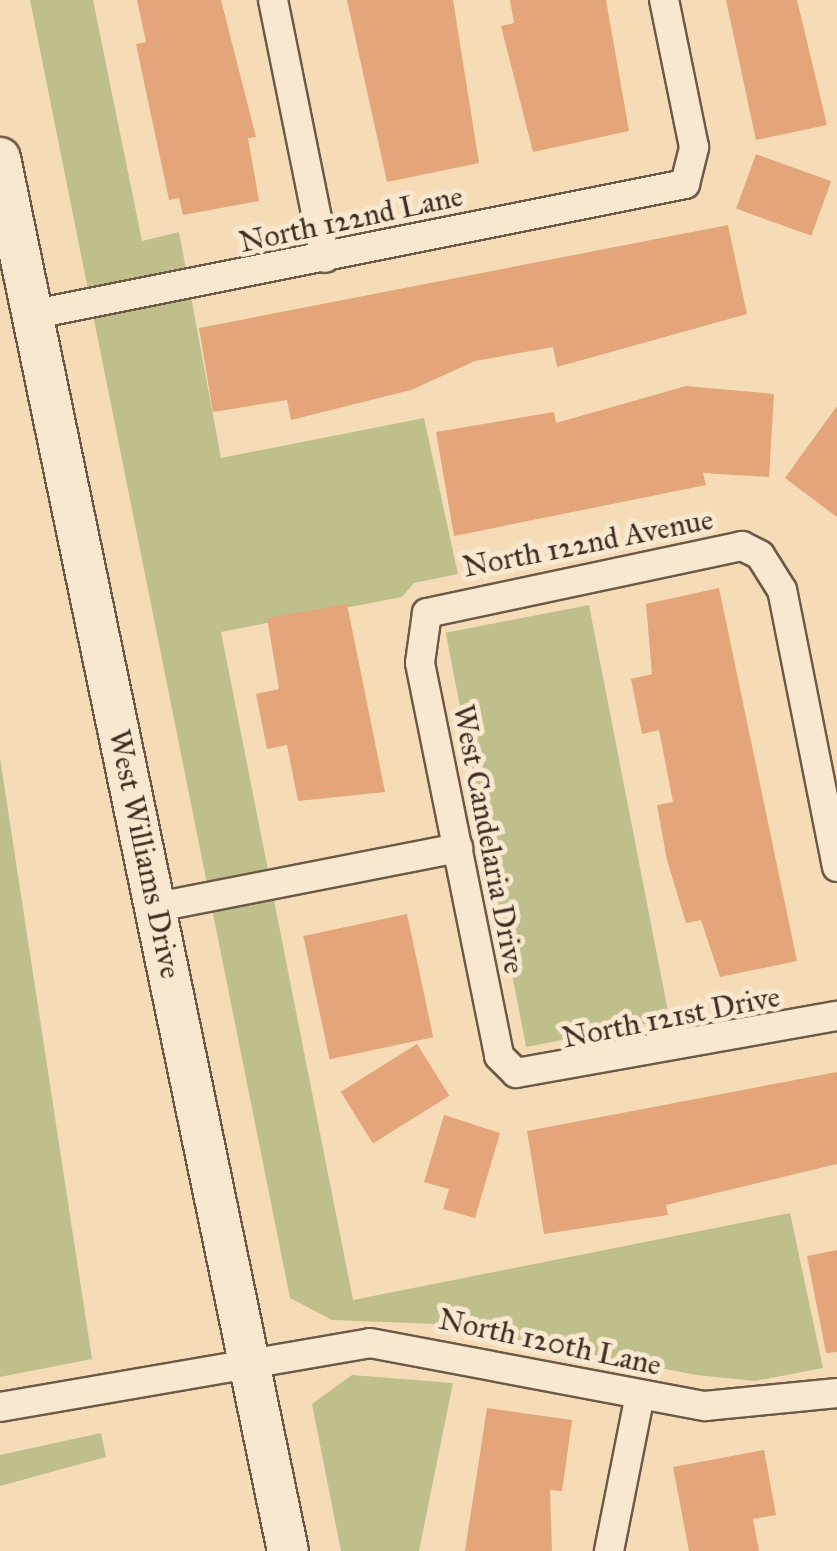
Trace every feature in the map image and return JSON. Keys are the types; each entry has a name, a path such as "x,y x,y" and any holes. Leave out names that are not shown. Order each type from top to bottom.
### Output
{"main road":[{"name":"West Williams Drive","path":"0,158 288,1551"}],"street":[{"path":"273,0 325,258"},
{"name":"North 122nd Lane","path":"30,315 685,184 694,147 664,0"},
{"name":"North 122nd Avenue","path":"427,613 742,546 760,555 782,590 837,867"},
{"name":"West Candelaria Drive","path":"427,613 420,663 499,1056 516,1073"},
{"path":"156,907 458,848"},
{"name":"North 121st Drive","path":"516,1073 837,1016"},
{"name":"North 120th Lane","path":"0,1407 250,1360 398,1345 640,1394 752,1408 837,1393"},
{"path":"610,1551 640,1394"}],"green space":[{"path":"30,0 93,0 142,241 179,232 221,458 424,418 458,574 414,583 402,597 221,632 353,1300 790,1213 823,1368 755,1381 696,1375 437,1324 332,1320 290,1298"},
{"path":"589,605 670,1019 526,1047 446,633"},
{"path":"0,758 92,1359 0,1377"},
{"path":"352,1375 453,1383 419,1551 341,1551 312,1404"},
{"path":"101,1433 106,1457 0,1486 0,1455"}],"building":[{"path":"137,0 221,0 256,137 248,138 259,201 183,215 179,198 169,200 136,44 146,42"},
{"path":"347,0 453,0 479,163 387,182"},
{"path":"510,0 606,0 629,131 533,152 501,26 514,23"},
{"path":"726,0 797,0 827,125 756,140"},
{"path":"756,154 831,181 811,236 736,209"},
{"path":"728,225 747,314 557,367 553,347 475,361 411,390 291,420 287,400 213,412 199,328"},
{"path":"686,386 774,394 769,477 703,473 706,485 454,536 436,432 554,412 556,423"},
{"path":"837,406 837,517 785,478"},
{"path":"719,588 797,961 720,977 701,920 686,923 667,860 657,805 673,802 659,730 642,734 631,679 652,674 646,604"},
{"path":"347,604 385,792 298,801 287,745 267,749 256,694 279,689 267,618"},
{"path":"407,914 433,1037 330,1059 303,936"},
{"path":"417,1044 449,1096 373,1143 341,1092"},
{"path":"837,1072 837,1164 666,1205 668,1215 544,1234 527,1131"},
{"path":"444,1115 500,1133 475,1218 443,1209 449,1189 424,1182"},
{"path":"837,1250 837,1352 826,1353 807,1256"},
{"path":"487,1408 572,1420 562,1491 550,1490 552,1551 465,1551"},
{"path":"764,1450 776,1515 753,1519 759,1551 689,1551 673,1467"}]}
